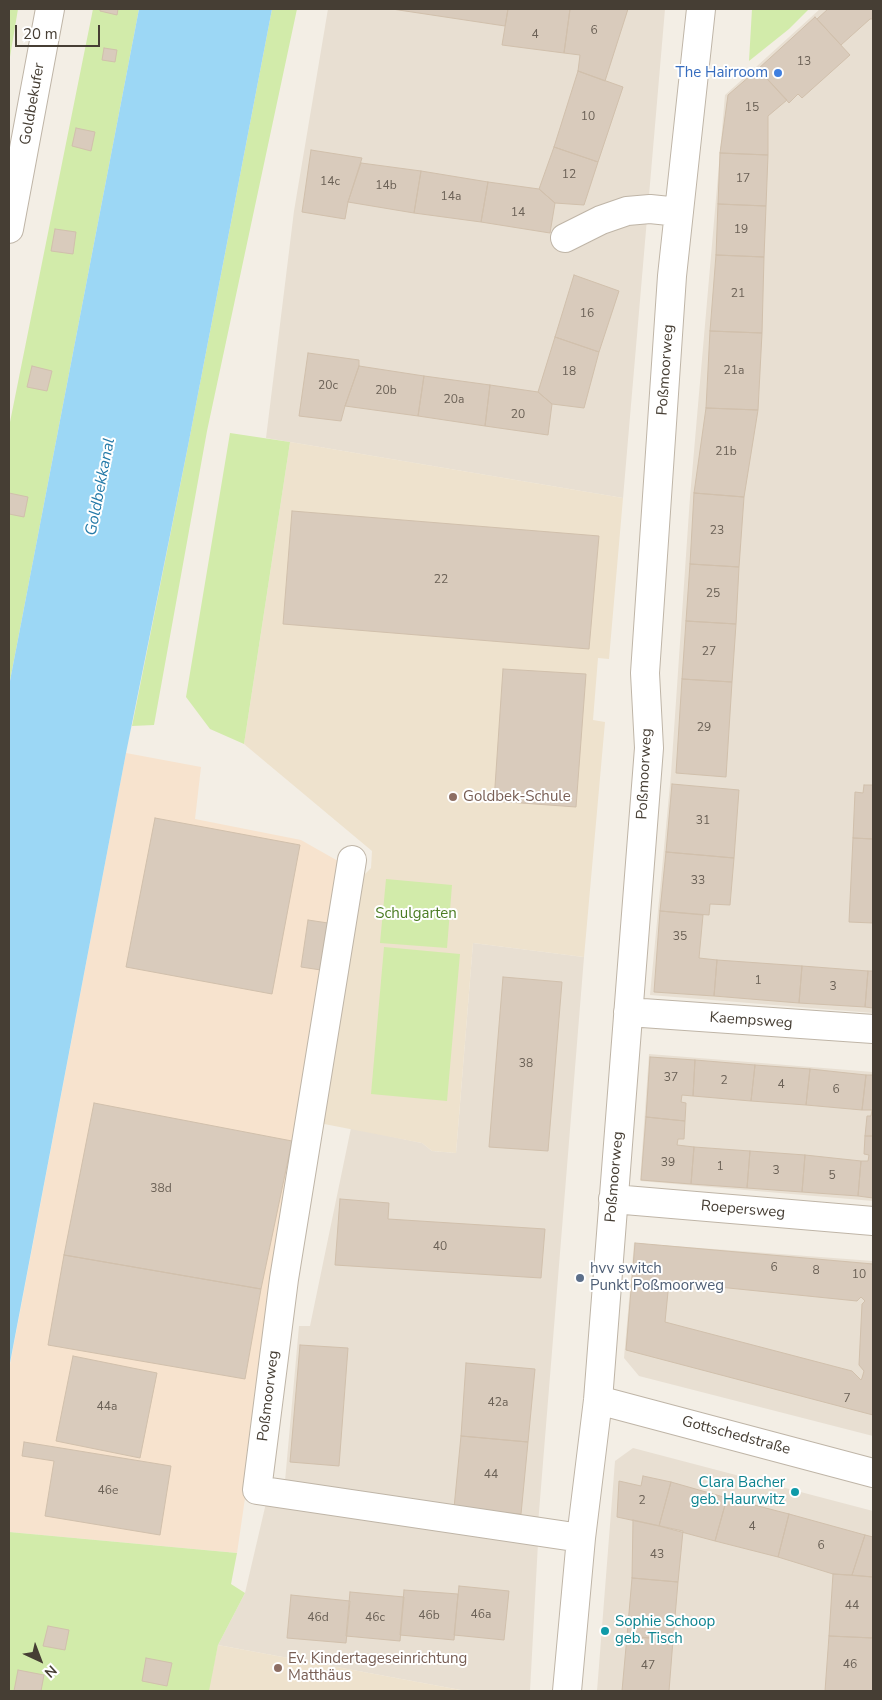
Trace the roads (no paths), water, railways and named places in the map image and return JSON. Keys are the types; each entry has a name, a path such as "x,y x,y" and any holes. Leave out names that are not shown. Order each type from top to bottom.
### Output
{"street":[{"name":"Goldbekufer","path":"9,229 16,154 50,9"},
{"name":"Poßmoorweg","path":"567,1691 581,1538 598,1400 649,748 646,673 672,276 702,9"},
{"path":"565,238 601,220 627,211 650,209 679,212"},
{"name":"Poßmoorweg","path":"352,860 284,1279 257,1490 581,1538"},
{"name":"Kaempsweg","path":"628,1012 873,1029"},
{"name":"Roepersweg","path":"613,1199 873,1221"},
{"name":"Gottschedstraße","path":"598,1400 873,1473"}],"water":[{"name":"Goldbekkanal","path":"139,9 272,9 188,446 126,753 9,1368 9,686"}],"place":[{"name":"The Hairroom","path":"778,73"},
{"name":"Goldbek-Schule","path":"453,797"},
{"name":"hvv switch Punkt Poßmoorweg","path":"580,1278"},
{"name":"Clara Bacher geb. Haurwitz","path":"795,1492"},
{"name":"Sophie Schoop geb. Tisch","path":"605,1631"},
{"name":"Ev. Kindertageseinrichtung Matthäus","path":"278,1668"}],"park label":[{"name":"Schulgarten","path":"416,914"}]}
